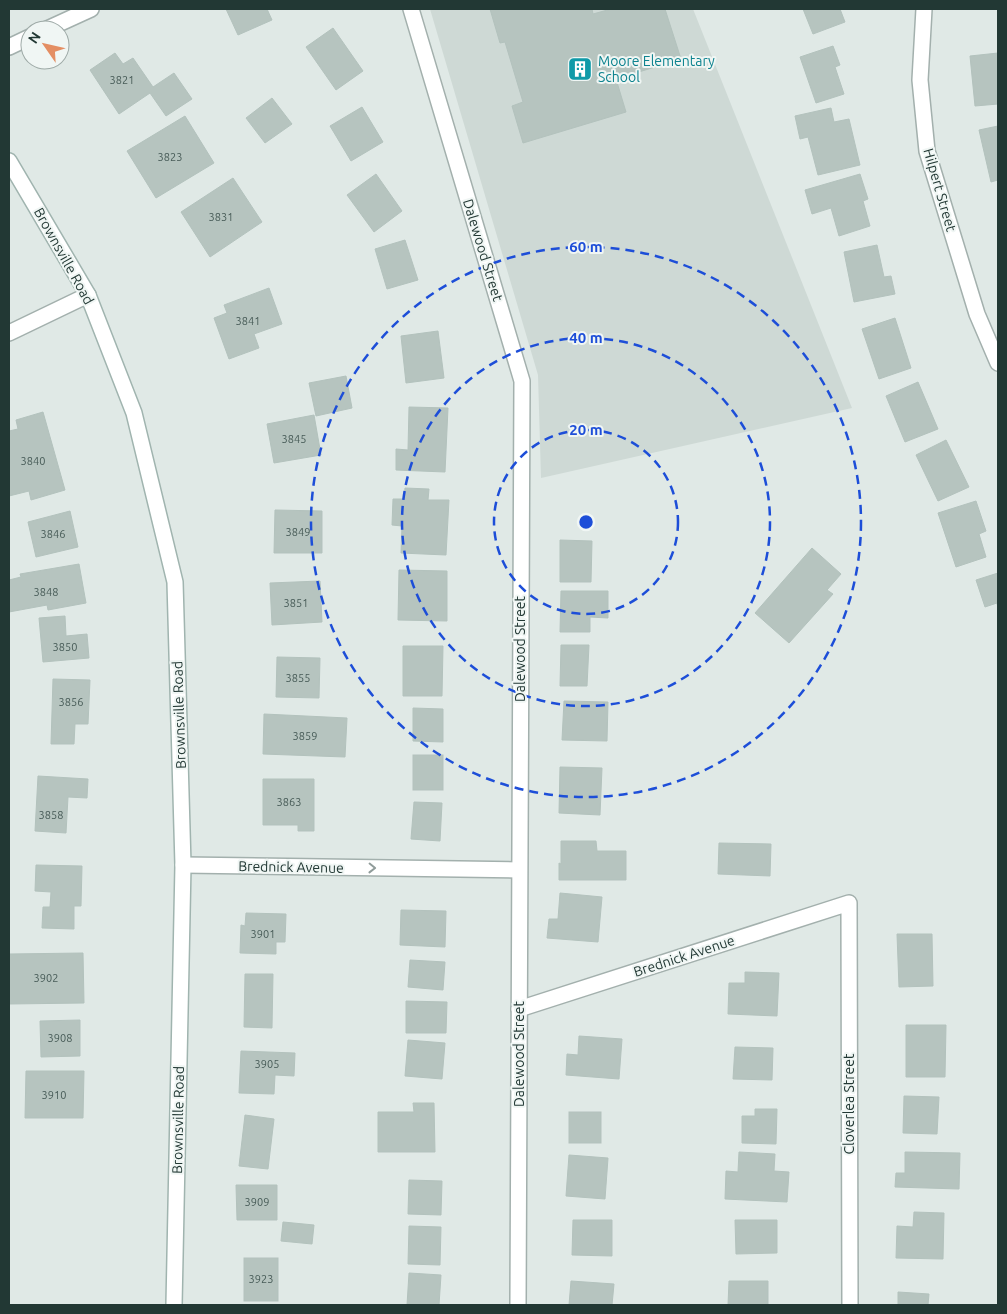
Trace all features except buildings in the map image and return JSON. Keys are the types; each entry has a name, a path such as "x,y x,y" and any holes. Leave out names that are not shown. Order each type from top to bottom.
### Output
{"street":[{"path":"67,20 91,9"},
{"name":"Dalewood Street","path":"411,9 522,381 518,1305"},
{"name":"Hilpert Street","path":"924,9 920,80 927,151 977,314 998,363"},
{"name":"Brownsville Road","path":"9,161 88,295 134,413 175,582 183,865 174,1305"},
{"path":"9,333 88,295"},
{"name":"Brednick Avenue","path":"183,865 519,870"},
{"name":"Brednick Avenue","path":"519,1009 849,903"},
{"name":"Cloverlea Street","path":"849,903 850,1305"}],"shaded area":[{"path":"430,9 693,9 852,408 541,478 538,375"}],"place":[{"name":"Moore Elementary School","path":"580,69"}]}
